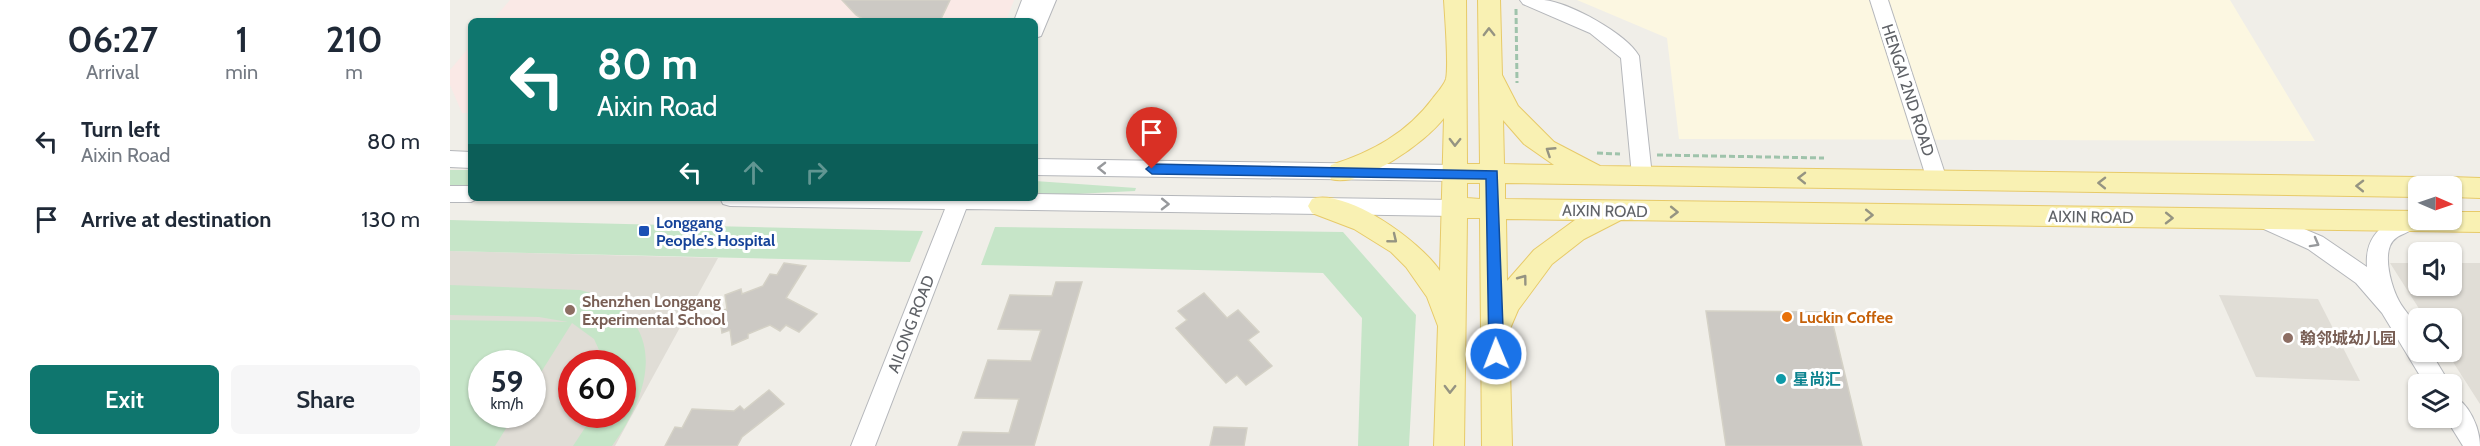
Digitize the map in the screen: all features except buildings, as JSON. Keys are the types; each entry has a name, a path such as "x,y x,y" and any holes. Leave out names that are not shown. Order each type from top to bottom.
{"main road":[{"path":"1449,446 1457,79 1455,0"},
{"path":"1489,0 1497,446"},
{"path":"1490,70 1499,97 1526,132 1560,157 1592,175"},
{"path":"1340,172 1369,164 1409,140 1445,102 1457,79"},
{"path":"1455,173 2408,187"},
{"path":"1584,210 1567,203 1561,192 1564,182 1592,175"},
{"path":"2462,188 2480,188"},
{"path":"1321,206 1367,221 1401,245 1433,284 1444,307 1451,333"},
{"name":"AIXIN ROAD","path":"1454,208 2408,221"},
{"path":"1496,330 1508,300 1543,256 1586,224 1616,211"},
{"name":"AIXIN ROAD","path":"2462,222 2480,222"}],"street":[{"path":"1024,18 1031,0"},
{"path":"1038,24 1047,0"},
{"path":"1529,0 1603,30 1617,40 1630,56 1642,176"},
{"name":"HENGAI 2ND ROAD","path":"1879,0 1937,180"},
{"path":"450,159 468,159"},
{"path":"1038,167 1455,173"},
{"path":"450,194 468,194"},
{"name":"AIXIN ROAD","path":"959,201 1454,208"},
{"name":"AILONG ROAD","path":"863,446 959,201"},
{"path":"2262,219 2298,233 2328,249 2358,272 2388,303 2432,374"},
{"path":"2388,303 2379,272 2378,249 2387,233 2408,222"},
{"path":"2462,424 2476,446"}],"shaded area":[{"path":"510,0 1014,0 1007,18 495,18"},
{"path":"1577,0 2230,0 2315,141 1679,139 1667,38"},
{"path":"468,49 468,113 462,113 450,85 450,70"},
{"name":"Shenzhen Longgang Experimental School","path":"450,251 718,258 636,408 636,350 558,350 558,428 625,428 615,446 450,446"},
{"path":"2390,263 2408,263 2408,291"},
{"path":"2462,263 2480,263 2480,404 2453,362 2462,362 2462,308 2419,308 2411,296 2462,296"},
{"name":"翰邻城幼儿园","path":"2219,295 2318,299 2360,381 2256,377"}],"green space":[{"path":"450,170 468,170 468,185 450,185"},
{"path":"1038,181 1136,188 1135,191 1038,196"},
{"path":"450,220 923,231 910,262 450,251"},
{"path":"995,227 1343,232 1416,315 1409,446 1358,446 1362,318 1323,273 981,265"},
{"path":"450,285 580,290 608,301 628,316 640,334 645,354 644,377 638,400 636,404 636,350 599,350 594,339 572,323 546,364 546,350 468,350 468,428 506,428 495,446 450,446 450,320 568,322 539,317 450,315"},
{"path":"585,428 624,428 612,446 573,446"}],"place":[{"name":"Longgang People’s Hospital","path":"644,231"},
{"name":"Shenzhen Longgang Experimental School","path":"570,310"},
{"name":"Luckin Coffee","path":"1787,317"},
{"name":"翰邻城幼儿园","path":"2288,338"},
{"name":"星尚汇","path":"1781,379"}],"route":[{"path":"1152,169 1492,174 1496,354"}]}
